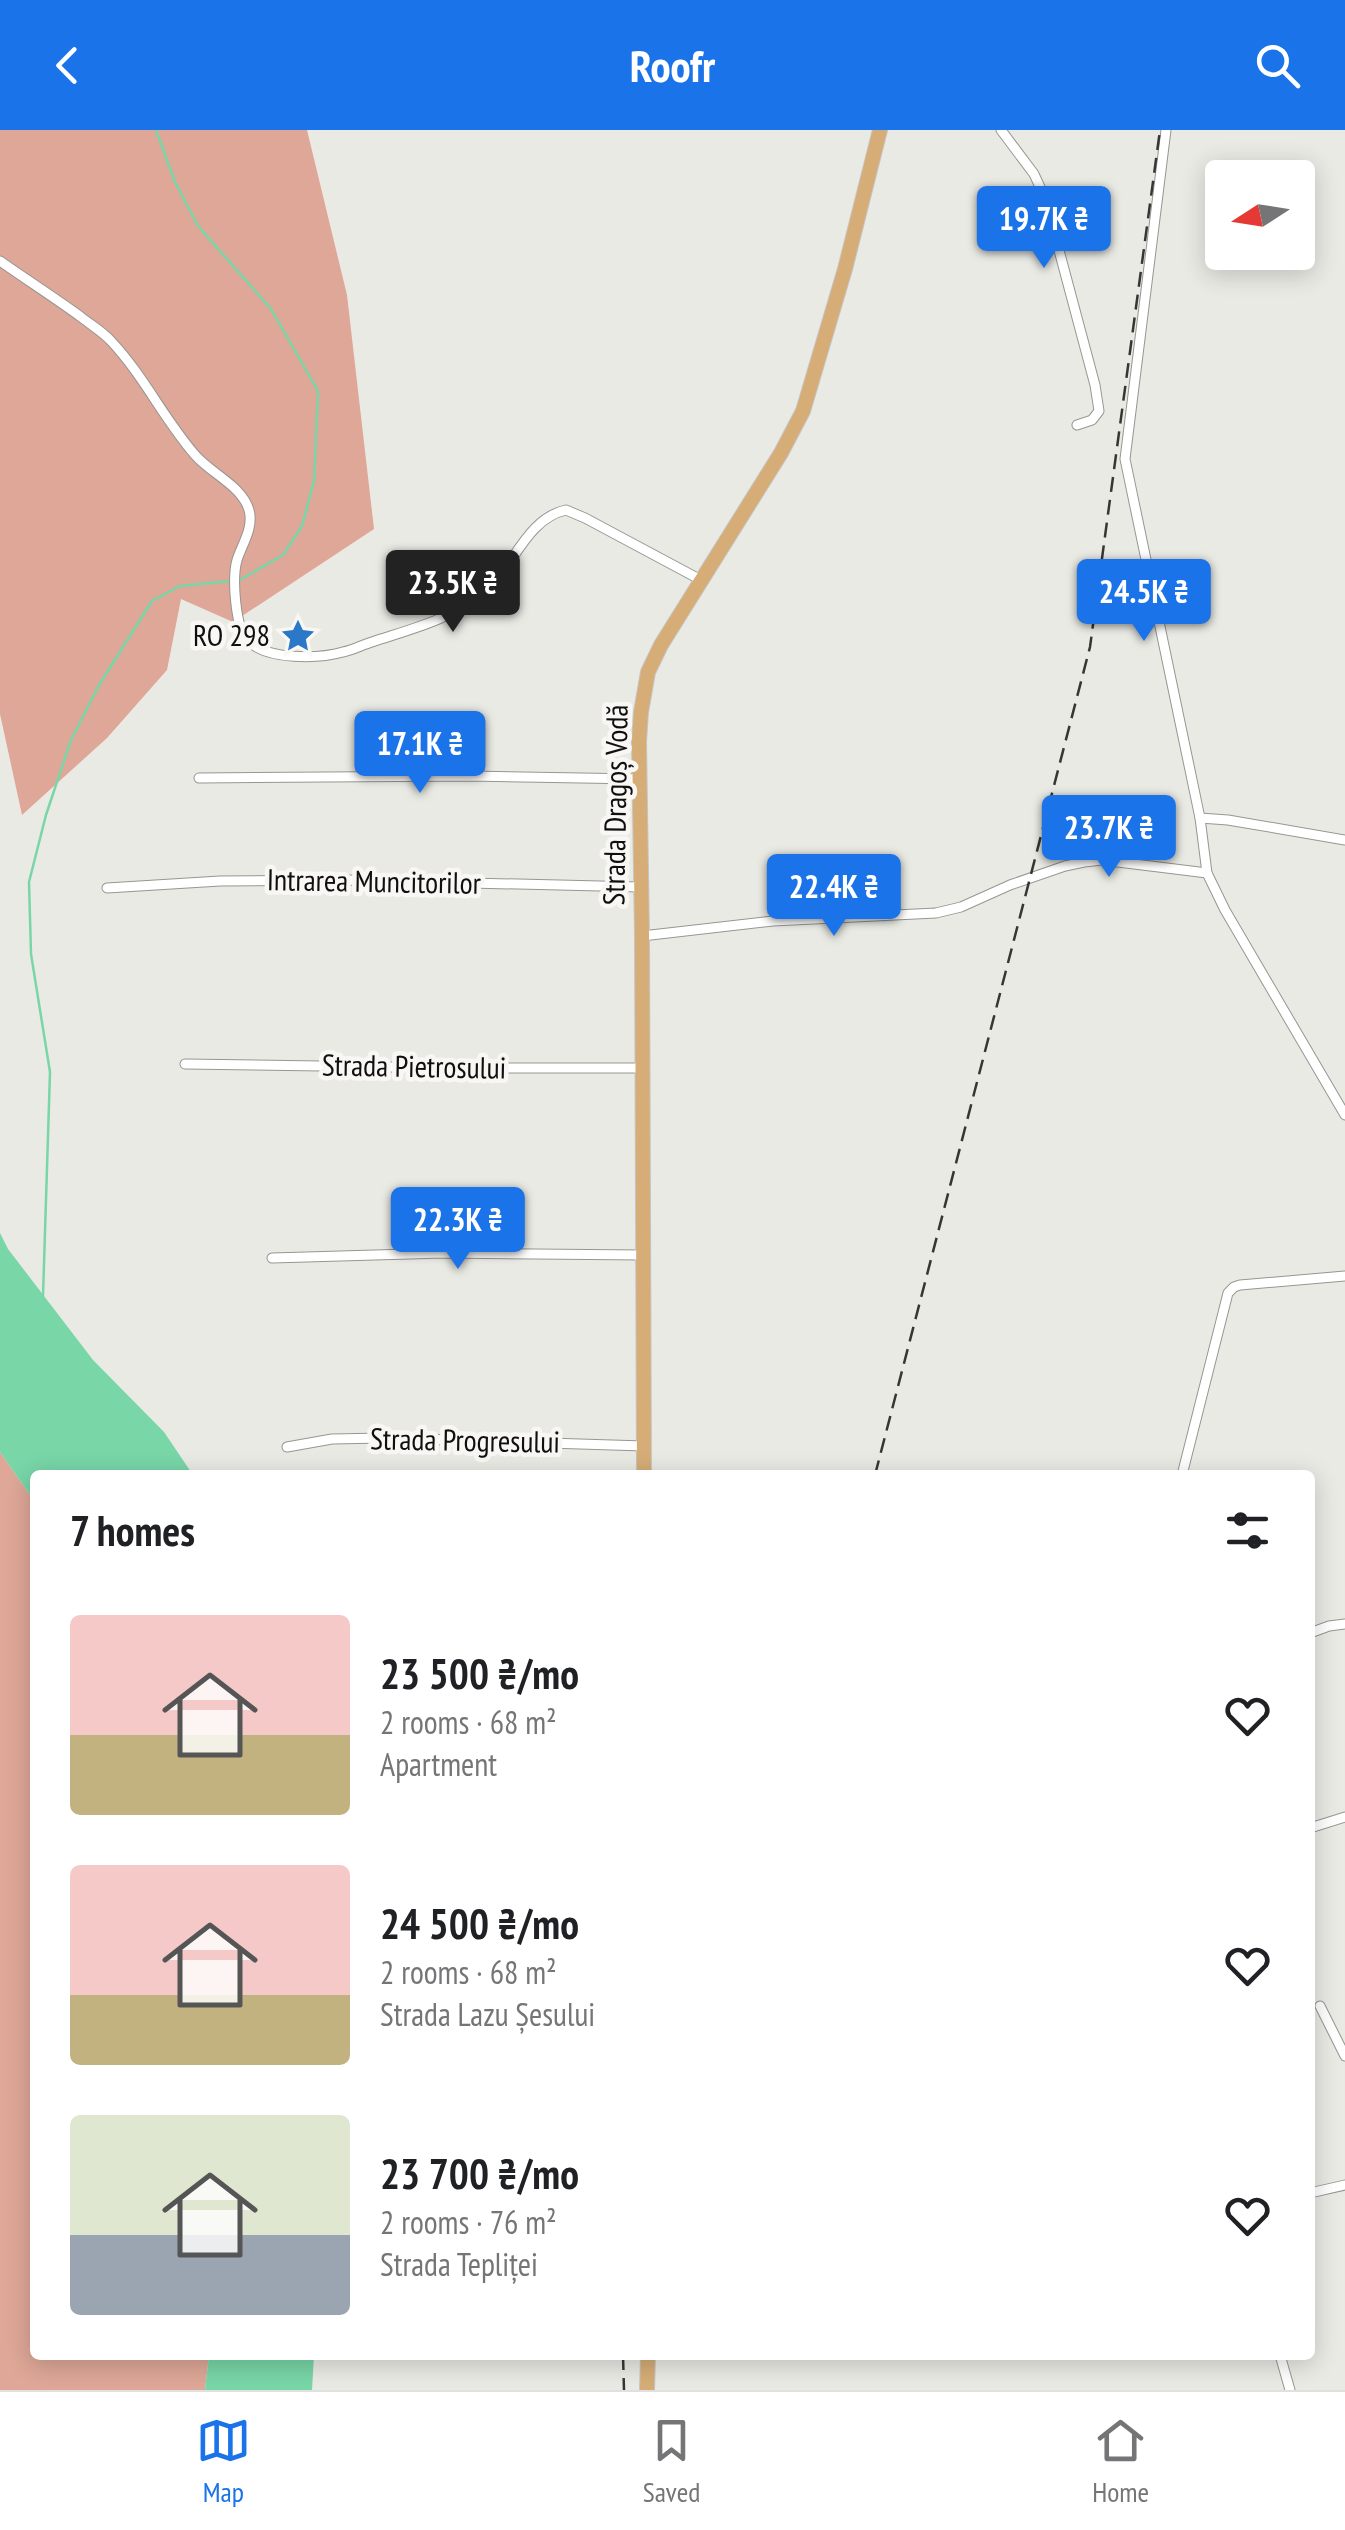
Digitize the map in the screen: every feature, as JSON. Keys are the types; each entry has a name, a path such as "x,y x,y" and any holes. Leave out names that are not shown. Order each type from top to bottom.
{"main road":[{"name":"Strada Dragoș Vodă","path":"644,1470 639,742 648,672 803,411 880,130"},
{"path":"647,2390 648,2360"}],"street":[{"path":"1001,130 1034,174 1045,198 1094,384 1099,411 1092,420 1077,425"},
{"path":"1166,130 1125,458 1200,818 1207,873 1247,950 1345,1115"},
{"path":"0,262 110,339 163,408 175,432 205,466 243,497 250,512 250,528 237,561 235,586 240,629 259,648 306,658 344,652 458,612 487,591 544,519 566,510 700,580"},
{"path":"199,778 640,778"},
{"path":"1200,818 1345,840"},
{"path":"642,936 772,922 936,913 1064,866 1102,860 1207,873"},
{"name":"Intrarea Muncitorilor","path":"107,888 292,880 641,887"},
{"name":"Strada Pietrosului","path":"185,1064 642,1068"},
{"path":"272,1258 443,1253 643,1255"},
{"path":"1183,1470 1228,1293 1240,1285 1345,1276"},
{"name":"Strada Progresului","path":"287,1447 332,1439 384,1438 644,1446"},
{"path":"1315,1631 1345,1624"},
{"path":"1315,1826 1345,1817"},
{"path":"1320,2006 1345,2056"},
{"path":"1315,2192 1345,2186"},
{"path":"1281,2360 1290,2390"}],"shaded area":[{"path":"0,130 307,130 347,295 374,529 233,622 181,599 167,670 107,738 22,815 0,714"},
{"path":"0,1233 93,1360 164,1432 190,1470 30,1470 30,1495 0,1452"},
{"path":"0,1452 30,1495 30,2360 208,2360 205,2390 0,2390"},
{"path":"208,2360 314,2360 312,2390 205,2390"}],"waterway":[{"path":"156,130 175,182 198,226 271,309 318,391 314,481 302,526 283,555 238,581"},
{"path":"43,1296 50,1072 31,954 29,882 46,815 71,740 99,685 152,601 180,586 230,581"}],"railway":[{"path":"876,1470 1090,647 1160,130"},
{"path":"623,2360 624,2390"}],"place":[{"name":"RO 298","path":"298,636"}]}
